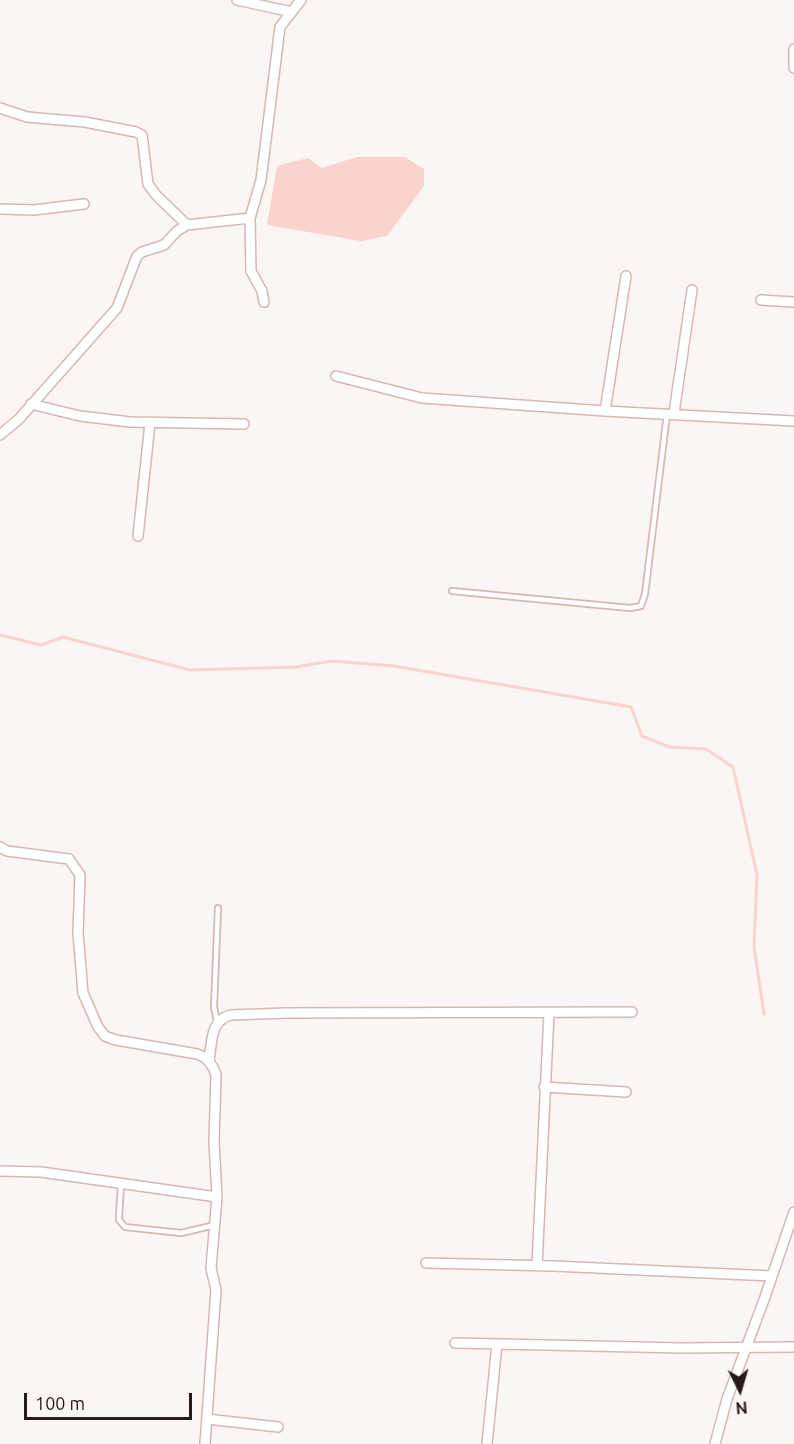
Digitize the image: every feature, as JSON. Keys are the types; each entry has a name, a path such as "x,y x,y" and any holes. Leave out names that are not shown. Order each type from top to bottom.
{"street":[{"path":"237,0 292,12"},
{"path":"264,302 251,272 250,218 261,180 280,27 301,0"},
{"path":"794,50 794,68"},
{"path":"0,108 27,117 85,122 142,135 148,184 187,225"},
{"path":"0,209 33,210 84,204"},
{"path":"0,435 19,419 117,309 137,256 164,245 177,231 187,225 250,218"},
{"path":"604,411 626,276"},
{"path":"671,414 692,290"},
{"path":"761,300 794,302"},
{"path":"336,376 422,398 794,421"},
{"path":"32,404 80,416 130,422 244,424"},
{"path":"138,536 150,423"},
{"path":"0,847 7,851 69,859 80,875 78,933 83,993 98,1027 105,1036 116,1040 197,1054 203,1056 214,1068 216,1076 214,1142 217,1197 211,1268 216,1290 205,1444"},
{"path":"208,1061 217,1022 222,1017 231,1015 287,1012 633,1012"},
{"path":"537,1266 549,1013"},
{"path":"544,1088 627,1092"},
{"path":"0,1171 41,1172 217,1197"},
{"path":"715,1444 727,1399 794,1212"},
{"path":"426,1263 772,1276"},
{"path":"455,1343 794,1347"},
{"path":"487,1444 497,1344"},
{"path":"207,1419 278,1427"}],"lane":[{"path":"452,591 630,608 641,606 645,594 671,414"},
{"path":"217,1022 214,1007 218,908"},
{"path":"121,1184 118,1216 125,1227 181,1233 215,1225"}],"shaded area":[{"path":"357,157 405,157 424,169 424,186 387,236 361,241 267,225 277,166 308,158 322,168"}],"waterway":[{"path":"0,635 41,645 63,637 190,670 296,667 332,661 394,666 631,707 642,736 669,747 706,749 733,767 757,875 754,947 764,1014"}]}
